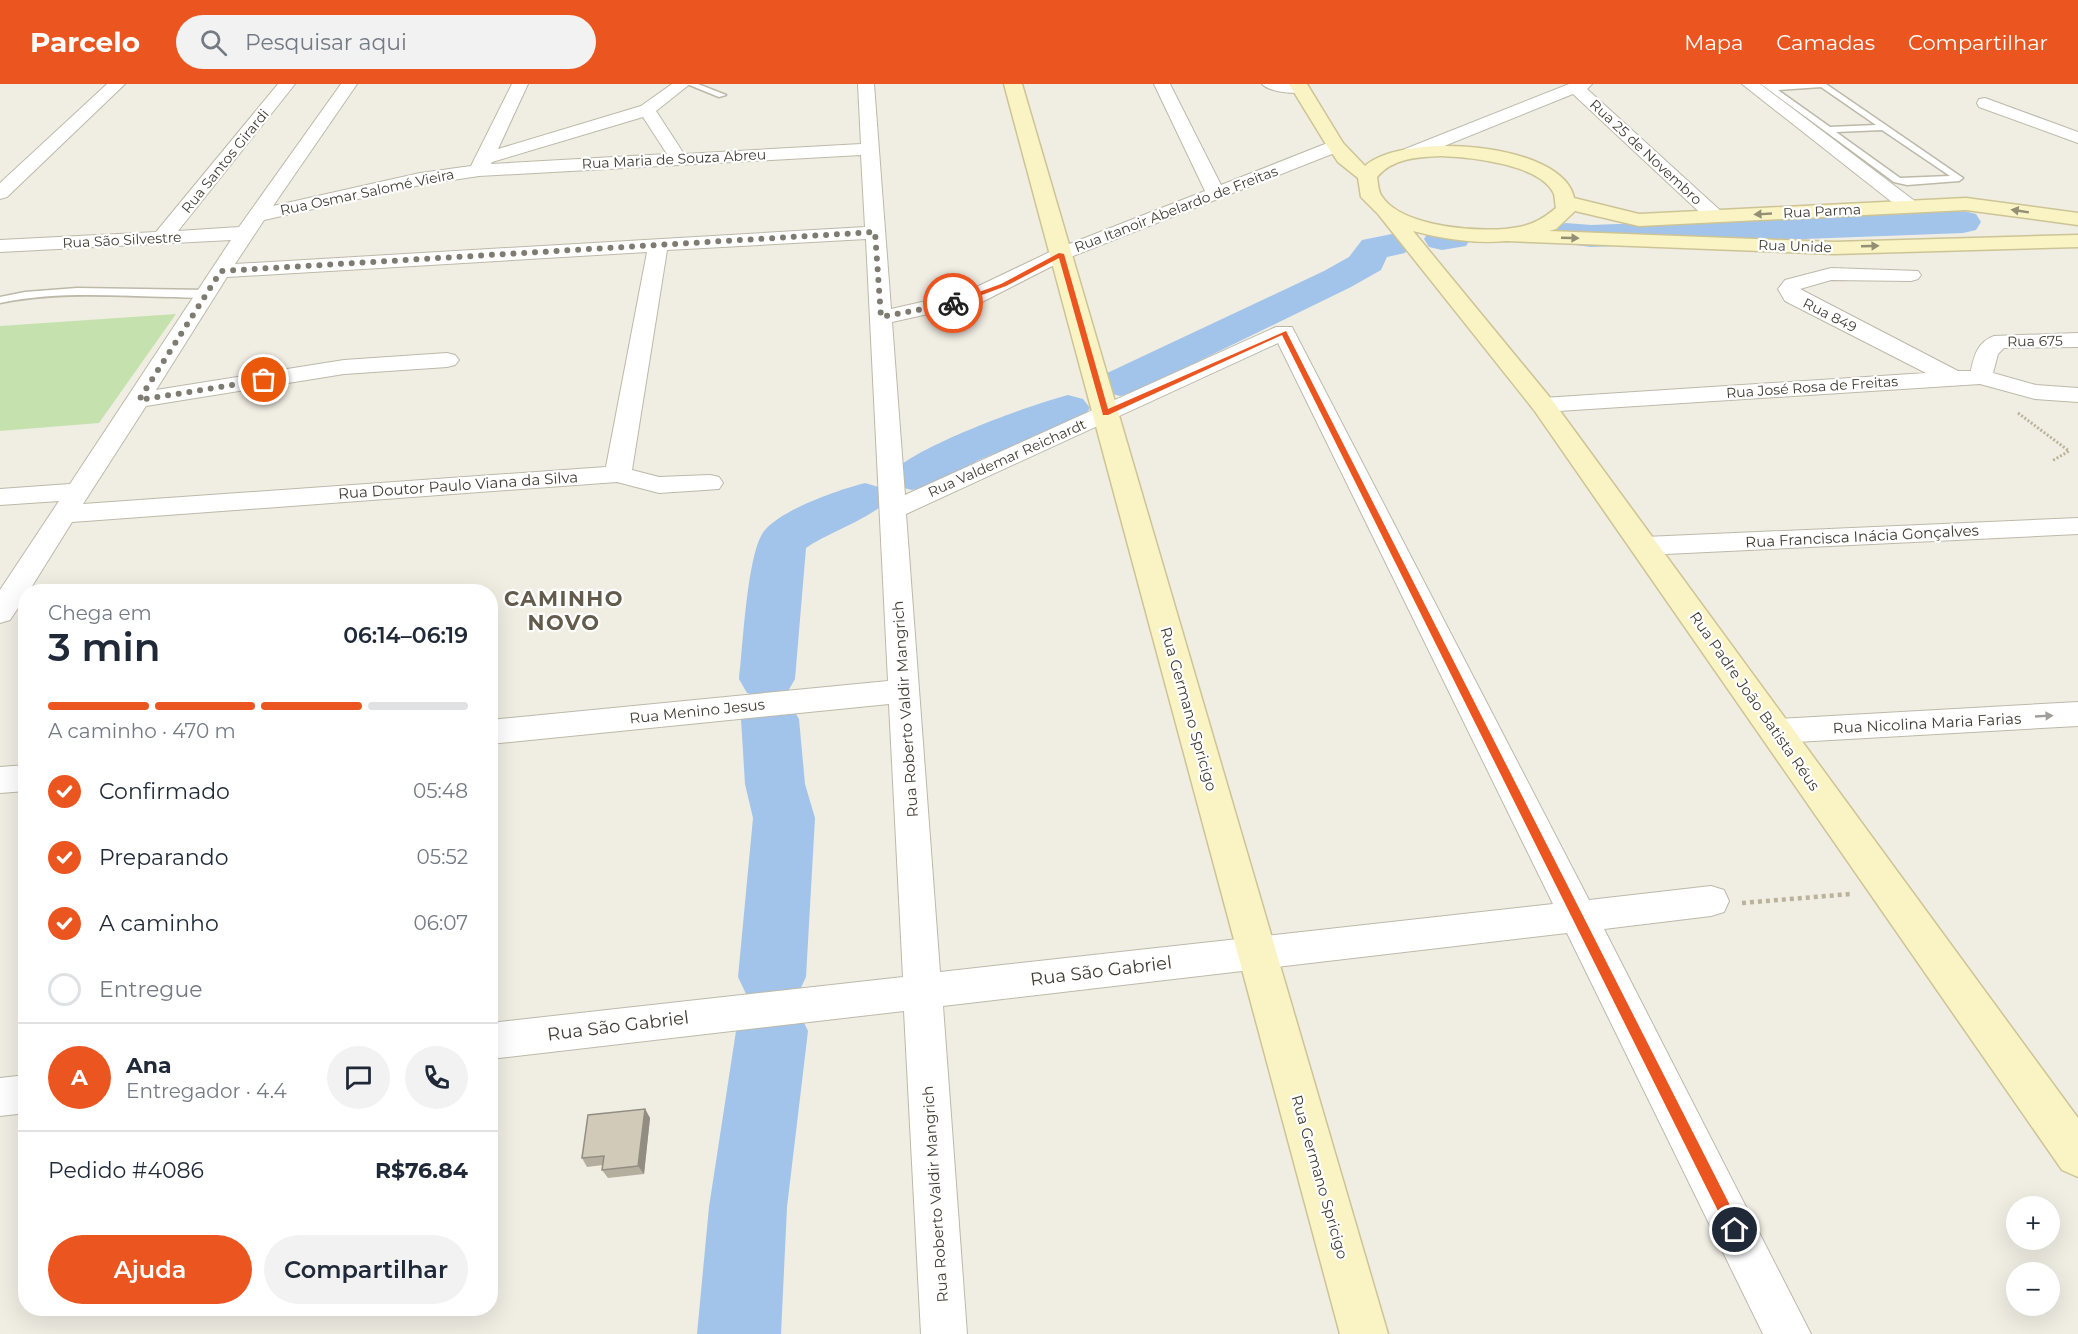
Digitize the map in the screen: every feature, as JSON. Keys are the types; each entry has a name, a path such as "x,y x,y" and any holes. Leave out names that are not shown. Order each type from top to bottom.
{"main road":[{"name":"Rua Germano Spricigo","path":"1013,84 1364,1334"},
{"path":"1300,86 1339,151 1354,170 1374,170 1411,153 1456,150 1497,157 1534,169 1557,184 1567,202 1562,217 1554,223 1512,236"},
{"name":"Rua Padre João Batista Réus","path":"1374,170 1367,191 1386,211 1432,243 1544,405 1893,896 2073,1141"},
{"name":"Rua Parma","path":"1567,202 1598,212 1639,220 1966,204 2074,231"},
{"name":"Rua Unide","path":"1386,211 1411,223 1432,243 1478,236 1512,236 1834,248 2074,231"}],"street":[{"path":"0,193 117,84"},
{"name":"Rua Santos Girardi","path":"162,237 287,84"},
{"path":"19,584 250,225 350,84"},
{"path":"482,164 520,84"},
{"name":"Rua Osmar Salomé Vieira","path":"250,225 482,164 647,110 682,84"},
{"name":"Rua Roberto Valdir Mangrich","path":"866,84 944,1334"},
{"path":"1162,84 1216,194"},
{"path":"1270,84 1300,86"},
{"path":"1750,84 1786,104 1909,206"},
{"path":"1411,153 1463,130 1579,86"},
{"name":"Rua 25 de Novembro","path":"1579,86 1716,217"},
{"path":"1985,103 2078,138"},
{"path":"647,110 678,158"},
{"path":"1456,150 1463,130"},
{"name":"Rua Maria de Souza Abreu","path":"482,164 870,149"},
{"name":"Rua Itanoir Abelardo de Freitas","path":"881,317 916,312 974,297 1061,254 1216,194 1339,151"},
{"name":"Rua São Silvestre","path":"0,246 162,237 250,225"},
{"path":"221,271 875,232"},
{"path":"618,474 658,245"},
{"name":"Rua 849","path":"1911,275 1832,274 1792,284 1789,289 1793,296 1954,378"},
{"name":"Rua Valdemar Reichardt","path":"893,510 1284,332 1578,917"},
{"name":"Rua 675","path":"1981,377 1987,350 1993,343 2078,340"},
{"path":"139,400 344,367 447,360"},
{"name":"Rua José Rosa de Freitas","path":"1544,405 1981,377 2035,392 2078,396"},
{"name":"Rua Doutor Paulo Viana da Silva","path":"66,514 618,474 659,485 710,483"},
{"path":"0,497 81,490"},
{"name":"Rua Francisca Inácia Gonçalves","path":"1645,546 2078,526"},
{"path":"0,613 18,586"},
{"name":"Rua Menino Jesus","path":"498,731 904,690"},
{"name":"Rua Nicolina Maria Farias","path":"1776,731 2078,714"},
{"path":"0,780 18,779"},
{"name":"Rua São Gabriel","path":"498,1040 1711,901"},
{"path":"1578,917 1788,1334"},
{"path":"0,1097 18,1095"}],"lane":[{"path":"691,84 722,94"},
{"path":"1822,84 1959,178 1902,182 1829,130 1786,104 1768,86 1822,84"},
{"path":"1829,130 1885,127"},
{"path":"0,300 16,295 69,291 166,296 207,293"}],"path":[{"path":"1981,377 2007,404 2068,451 2052,461"},
{"path":"1711,901 1732,904 1866,893 1893,896"}],"green space":[{"path":"176,314 99,423 0,431 0,326"}],"building":[{"path":"645,1109 638,1166 602,1170 604,1156 582,1158 588,1115"}],"waterway":[{"path":"1566,234 1591,236 1883,223 1963,222"},
{"path":"1442,239 1453,238"},
{"path":"1120,383 1307,295 1368,262 1367,256 1375,248 1392,245"},
{"path":"912,476 963,450 1068,408"},
{"path":"767,679 779,553 783,540 809,523 865,498"},
{"path":"770,719 775,784 784,818 772,977"},
{"path":"739,1334 748,1207 772,1031"}],"way so far":[{"path":"264,380 139,400 221,271 875,232 881,317 953,303"}],"district":[{"name":"CAMINHO NOVO","path":"564,610"}],"route":[{"path":"953,303 1004,285 1061,254 1106,413 1284,332 1735,1230"}]}
